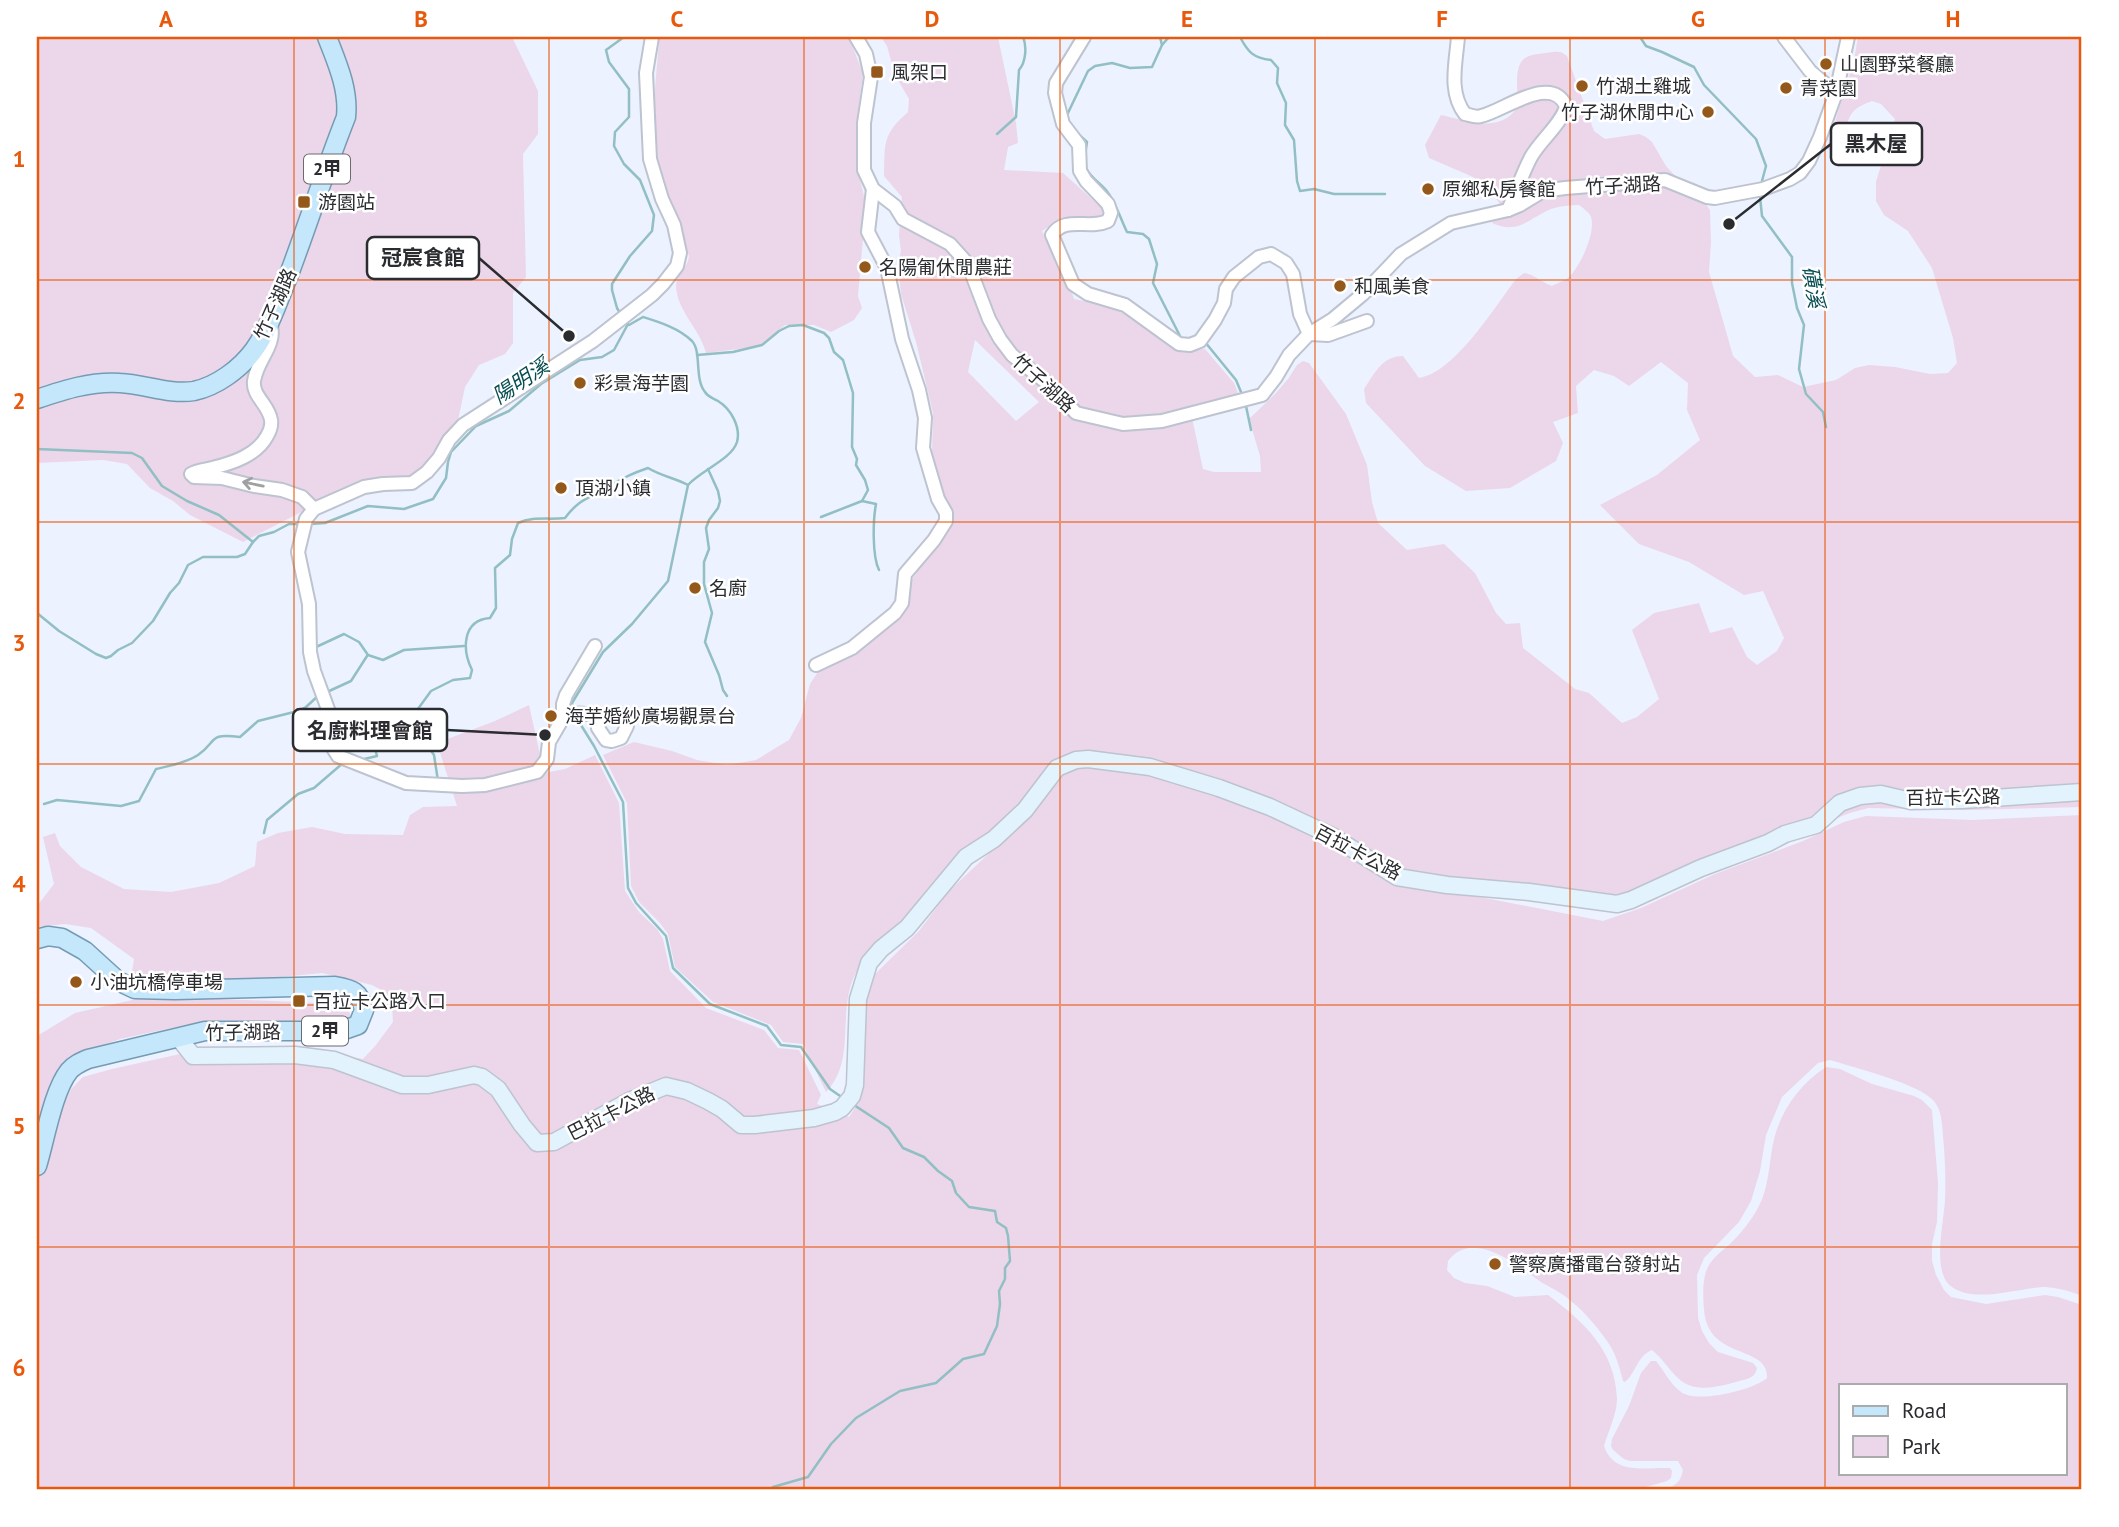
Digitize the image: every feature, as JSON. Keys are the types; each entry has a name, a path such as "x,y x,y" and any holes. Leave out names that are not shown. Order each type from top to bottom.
{"main road":[{"name":"竹子湖路","path":"37,399 90,383 120,383 180,392 202,389 225,378 255,349 270,320 306,229 346,117 344,86 327,37"},
{"name":"百拉卡公路","path":"855,1085 858,999 869,963 881,948 907,928 966,857 994,839 1025,810 1057,768 1076,760 1088,759 1150,768 1219,788 1270,807 1332,836 1397,877 1447,886 1530,892 1617,904 1785,834 1816,825 1840,803 1860,796 1881,794 1911,801 2082,792"},
{"name":"竹子湖路","path":"37,939 48,936 62,938 85,951 118,981 135,989 335,986 352,989 359,996 365,1010 358,1025 341,1031 205,1031 88,1059 67,1073 57,1093 37,1166"},
{"name":"巴拉卡公路","path":"178,1037 193,1056 295,1055 334,1060 402,1085 428,1085 474,1075 482,1076 498,1090 537,1143 554,1142 629,1101 666,1086 687,1091 708,1101 741,1125 755,1125 814,1118 835,1112 852,1096 855,1085"}],"street":[{"path":"308,519 364,487 412,483 428,472 449,440 463,425 593,341 663,284 677,266 680,253 674,225 662,199 650,159 646,73 652,37"},
{"path":"816,665 852,648 895,613 902,603 905,574 934,540 946,521 946,513 938,499 923,448 925,418 902,339 887,268 868,232 873,190 864,170 864,123 870,78 866,54 856,37"},
{"path":"1084,37 1056,83 1055,93 1063,124 1079,145 1080,171 1108,204 1111,213 1108,221 1100,224 1064,224 1056,228 1052,235 1073,284 1088,294 1125,305 1179,344 1190,345 1200,341 1215,320 1224,303 1226,289 1234,277 1259,257 1270,254 1286,263 1293,274 1300,314 1310,334 1328,335 1367,321"},
{"path":"1458,37 1455,95 1465,114 1479,117 1515,100 1550,92 1559,95 1566,106 1564,115 1532,156 1508,210"},
{"path":"1784,37 1810,71 1836,93"},
{"name":"竹子湖路","path":"873,190 895,206 903,219 950,244 968,264 1000,339 1012,355 1052,387 1076,413 1123,425 1162,421 1262,395 1289,355 1310,334 1363,294 1401,254 1451,223 1508,210 1543,191 1665,180 1715,198 1763,190 1790,179 1800,173 1809,161 1820,138 1836,93 1848,37"},
{"path":"270,320 274,333 254,382 255,391 268,411 270,432 263,443 248,455 191,474 194,477 222,478 282,490 302,497 308,519 298,552 309,604 310,652 329,712 331,745 338,756 406,783 485,785 537,772 547,759 549,742 570,716 596,715"},
{"path":"570,716 563,704 566,695 595,646"}],"green space":[{"path":"37,37 512,37 538,91 538,134 523,154 526,277 513,293 513,343 505,354 479,365 465,387 457,425 424,468 413,477 319,503 243,542 190,515 150,488 127,464 103,460 37,463"},
{"path":"659,37 849,37 863,74 856,125 859,176 866,204 858,296 862,308 854,320 831,332 814,325 785,325 762,344 706,353 677,295 677,282 689,256 664,186 655,147 654,115"},
{"path":"881,37 998,37 1018,143 1008,147 1004,170 1063,173 1102,208 1103,216 1099,219 1064,217 1042,231 1068,281 1074,299 1108,306 1137,320 1160,339 1187,351 1205,349 1234,383 1237,397 1192,418 1203,469 1214,472 1261,472 1260,456 1249,419 1275,394 1297,365 1303,361 1309,363 1346,414 1367,465 1378,523 1407,550 1444,544 1475,573 1496,613 1506,624 1520,623 1523,648 1575,689 1589,693 1622,723 1637,717 1659,699 1632,630 1654,613 1699,603 1710,633 1732,627 1747,657 1757,665 1777,651 1784,638 1763,591 1744,595 1689,562 1639,544 1600,505 1657,475 1700,440 1687,410 1688,383 1661,362 1629,386 1614,376 1594,370 1576,386 1578,413 1553,422 1563,443 1556,461 1510,488 1466,491 1425,466 1366,403 1364,389 1384,362 1403,356 1419,378 1432,373 1460,352 1516,279 1524,273 1552,286 1565,280 1579,263 1590,239 1591,217 1579,205 1551,209 1516,226 1492,223 1498,216 1499,202 1473,177 1429,158 1425,145 1441,115 1483,123 1502,120 1518,107 1517,81 1521,62 1532,55 1562,53 1567,56 1594,131 1605,139 1639,134 1646,137 1652,142 1666,166 1679,180 1693,186 1710,210 1709,272 1733,356 1755,377 1778,375 1803,387 1836,380 1855,368 1869,365 1930,374 1948,373 1957,363 1953,338 1932,268 1908,231 1884,215 1876,201 1876,182 1895,119 1881,104 1872,101 1866,103 1852,113 1839,145 1829,150 1827,148 1854,60 1858,37 2082,37 2082,807 1970,810 1868,808 1745,853 1614,909 1603,911 1448,882 1381,864 1248,794 1086,756 1018,808 953,864 930,888 905,921 862,963 847,1001 841,1065 836,1079 826,1092 803,1044 783,1042 771,1025 713,1002 675,967 668,934 639,902 631,886 627,803 603,755 634,742 697,760 727,765 756,760 789,740 801,718 810,684 825,661 872,637 947,529 949,506 941,491 932,452 933,413 901,294 898,263 901,251 899,235 902,197 884,176 887,140 893,127 908,112 909,99 895,75 887,46","holes":["975,340 1039,402 1016,421 968,372"]},
{"path":"529,705 544,773 565,769 595,755 619,803 625,891 663,939 670,971 706,1008 764,1030 778,1048 799,1050 821,1095 817,1104 849,1117 860,1100 864,994 872,977 919,931 949,891 1016,828 1062,771 1074,765 1137,770 1214,791 1280,817 1375,868 1454,892 1603,921 1641,908 1715,874 1803,841 1844,822 1866,816 1973,820 2082,815 2082,1296 2046,1287 1973,1294 1952,1287 1942,1271 1940,1259 1945,1176 1942,1122 1937,1105 1926,1094 1901,1082 1830,1060 1818,1063 1782,1097 1766,1135 1760,1171 1751,1201 1739,1222 1704,1258 1697,1275 1698,1318 1702,1331 1718,1352 1753,1363 1757,1368 1750,1378 1714,1387 1692,1386 1679,1379 1652,1350 1643,1356 1625,1382 1613,1350 1603,1335 1572,1301 1562,1294 1491,1251 1464,1249 1448,1261 1447,1270 1454,1278 1465,1283 1487,1286 1515,1297 1548,1295 1596,1339 1611,1366 1617,1399 1604,1446 1609,1456 1623,1466 1641,1469 1670,1468 1672,1471 1671,1478 1667,1481 1635,1490 37,1490 37,1175 71,1089 83,1077 203,1049 328,1053 363,1059 393,1022 392,1006 383,991 372,985 322,973 260,979 153,980 138,976 132,971 134,959 91,928 65,924 37,927 37,906 54,884 43,837 55,833 60,846 81,867 124,889 171,892 219,883 255,866 257,842 278,833 312,827 345,834 403,835 410,815 423,807 457,806 437,743"},
{"path":"150,996 342,1004 348,1008 351,1017 338,1029 195,1023 120,1039 77,1055 37,1143 37,1036 75,1013"},
{"path":"1826,1067 1840,1069 1872,1084 1914,1096 1932,1110 1938,1183 1932,1261 1936,1275 1951,1297 1986,1304 2045,1295 2082,1305 2082,1490 1664,1490 1681,1478 1683,1470 1678,1461 1630,1461 1613,1450 1612,1439 1629,1406 1641,1373 1651,1361 1656,1361 1681,1392 1699,1397 1738,1391 1767,1378 1765,1367 1758,1360 1715,1337 1708,1326 1703,1288 1712,1260 1730,1244 1756,1211 1765,1191 1780,1121 1799,1090"}],"waterway":[{"name":"陽明溪","path":"620,313 612,284 630,256 652,231 654,215 640,180 624,164 614,146 615,132 629,117 629,89 609,62 606,50 624,37"},
{"path":"997,134 1016,117 1019,70 1025,54 1023,37"},
{"path":"1160,37 1162,45"},
{"path":"1067,115 1088,71 1095,66 1112,63 1130,68 1152,67 1162,45 1169,37"},
{"path":"1240,37 1252,53 1271,60 1278,68 1277,83 1286,103 1285,125 1294,140 1300,191 1314,189 1334,194 1385,194"},
{"name":"磺溪","path":"1640,37 1646,46 1694,67 1704,85 1756,139 1766,166 1762,181"},
{"path":"1076,132 1087,142 1085,155"},
{"path":"1086,168 1109,195 1127,232 1143,234 1149,239 1157,264 1153,283 1180,336"},
{"name":"磺溪","path":"1760,197 1762,216 1792,257 1792,283 1804,325 1799,369 1806,394 1823,412 1826,427"},
{"path":"574,711 572,703 603,652 632,624 668,581 688,485 729,454 738,436 731,414 723,404 708,395 702,386 697,352 692,341 675,329 643,317 629,325"},
{"name":"陽明溪","path":"310,524 325,523 368,506 404,509 433,499 446,478 451,452 476,426 509,411 541,384 580,360 602,357 614,350 628,324"},
{"path":"697,355 733,352 762,345 789,326 803,325 824,333 829,338 834,352 843,360 853,393 852,447 857,459 856,465 868,490 862,501 876,504 874,538 879,570"},
{"path":"1205,342 1236,380 1241,392"},
{"path":"1246,406 1251,430"},
{"path":"37,449 132,453 142,458 162,486 219,515 253,542"},
{"path":"438,781 434,755 419,734 415,713 431,691 453,680 470,678 472,670 466,645 469,630 474,624 490,618 496,608 495,568 510,555 518,523 535,519 565,518 584,500 648,468 688,485"},
{"path":"708,469 720,501 706,528 709,549 704,562 704,584 712,613 705,642 727,696"},
{"path":"821,517 862,501"},
{"path":"37,613 59,631 106,658 132,643 153,621 188,565 203,557 237,557 245,554 259,536 289,524 300,524"},
{"path":"314,648 344,634 359,642 368,655 383,660 404,650 464,646"},
{"path":"327,692 351,681 367,656"},
{"path":"44,804 57,800 121,806 139,801 156,769 193,758 217,737 240,737 258,721 298,711 319,695"},
{"path":"360,760 377,756 373,741 390,721 400,715 415,713"},
{"path":"576,717 623,802 628,888 636,903 666,936 673,968 710,1004 767,1026 781,1045 801,1047 830,1089 843,1098"},
{"path":"264,833 267,820 298,794 314,788 343,763"},
{"path":"770,1490 808,1477 831,1444 856,1418 900,1391 936,1383 963,1359 984,1354 997,1326 999,1291 1005,1279 1005,1268 1010,1261 1006,1228 997,1222 995,1211 969,1207 956,1193 952,1181 924,1157 903,1148 889,1128 854,1105"}],"place":[{"name":"山園野菜餐廳","path":"1826,64"},
{"name":"風架口","path":"877,72"},
{"name":"竹湖土雞城","path":"1582,86"},
{"name":"青菜園","path":"1786,88"},
{"name":"竹子湖休閒中心","path":"1708,112"},
{"name":"原鄉私房餐館","path":"1428,189"},
{"name":"游園站","path":"304,202"},
{"name":"黑木屋","path":"1729,224"},
{"name":"名陽匍休閒農莊","path":"865,267"},
{"name":"和風美食","path":"1340,286"},
{"name":"冠宸食館","path":"569,336"},
{"name":"彩景海芋園","path":"580,383"},
{"name":"頂湖小鎮","path":"561,488"},
{"name":"名廚","path":"695,588"},
{"name":"海芋婚紗廣場觀景台","path":"551,716"},
{"name":"名廚料理會館","path":"545,735"},
{"name":"小油坑橋停車場","path":"76,982"},
{"name":"百拉卡公路入口","path":"299,1001"},
{"name":"警察廣播電台發射站","path":"1495,1264"}]}
